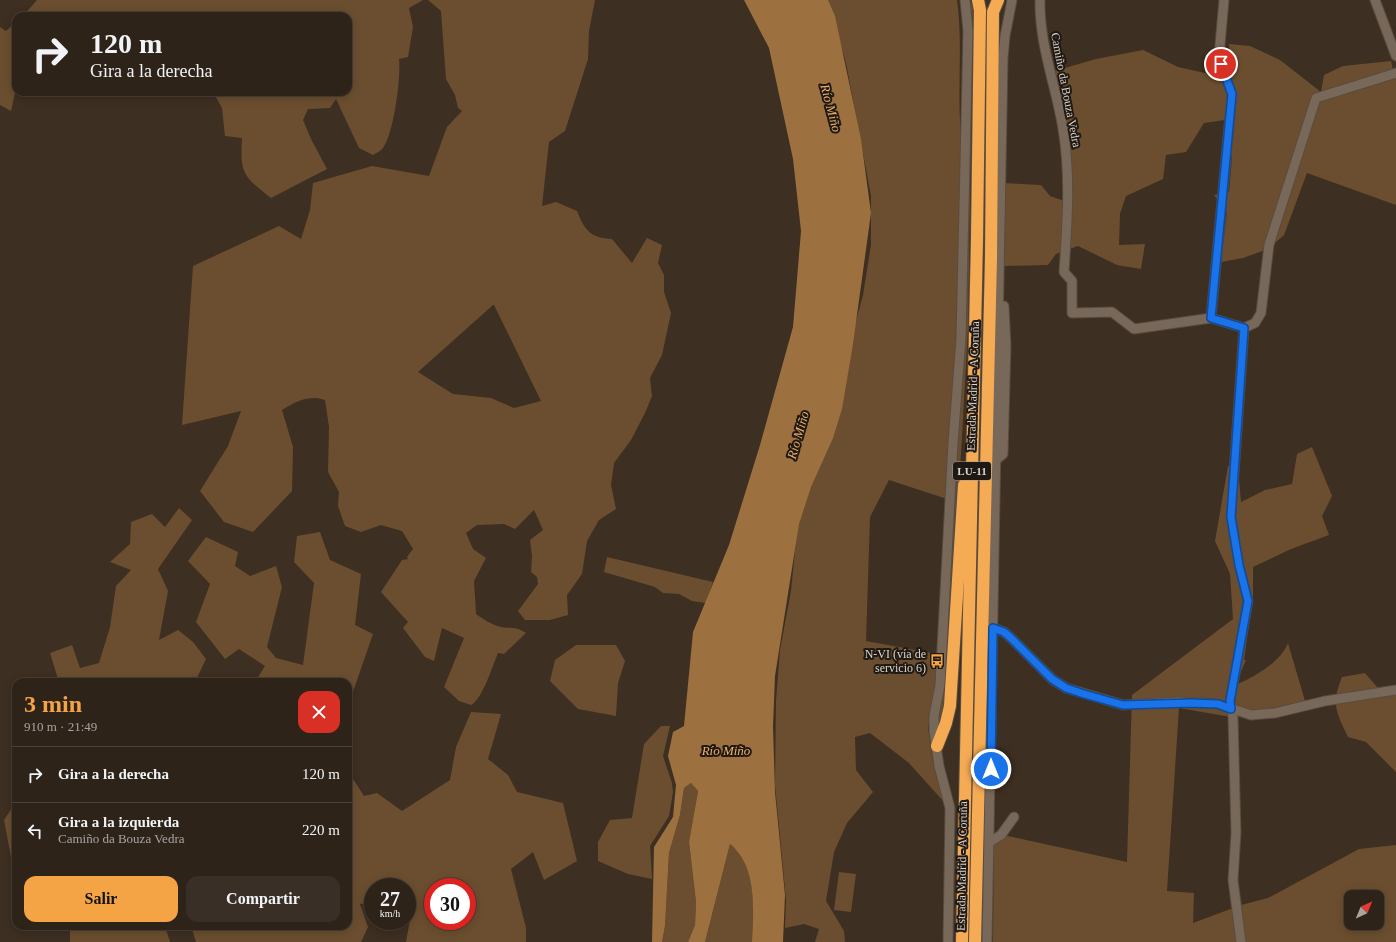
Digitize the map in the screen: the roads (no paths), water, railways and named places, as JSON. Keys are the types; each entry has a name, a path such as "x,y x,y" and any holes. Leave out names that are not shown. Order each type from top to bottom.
{"highway":[{"name":"Estrada Madrid - A Coruña","path":"962,942 974,364 980,10 978,0"},
{"name":"Estrada Madrid - A Coruña","path":"975,942 991,258 993,12 998,0"},
{"path":"937,746 946,723 950,706 963,497 974,364"}],"street":[{"path":"948,942 950,808 940,766 934,716 940,685 944,630 953,443 964,284 968,31 965,0"},
{"path":"987,942 1004,58 1005,36 1012,0"},
{"name":"Camiño da Bouza Vedra","path":"1040,0 1041,24 1063,128 1068,162 1068,211 1064,272 1072,281 1072,314 1112,312 1134,329 1211,318 1244,328"},
{"path":"1211,318 1232,94 1219,56 1224,0"},
{"path":"1375,0 1396,56"},
{"path":"1241,942 1232,880 1236,833 1230,701 1248,601 1239,565 1231,517 1244,328 1255,323 1261,313 1269,245 1316,98 1396,73"},
{"path":"993,628 1004,632 1052,679 1066,688 1123,705 1191,703 1218,704 1252,715 1269,713 1324,701 1396,690"},
{"path":"990,842 1001,835 1014,817"}],"water":[{"name":"Río Miño","path":"744,0 828,0 835,16 861,139 871,213 853,344 842,409 833,438 811,487 799,524 775,676 773,726 775,792 785,895 783,942 752,942 753,903 750,876 739,853 730,844 705,942 688,942 695,925 696,902 689,842 698,791 691,783 684,788 680,815 669,853 665,926 662,942 652,942 654,847 673,817 676,785 668,756 673,732 684,726 693,632 729,545 760,445 793,327 801,231 793,159 769,48"}],"place":[{"name":"N-VI (vía de servicio 6)","path":"937,661"}]}
